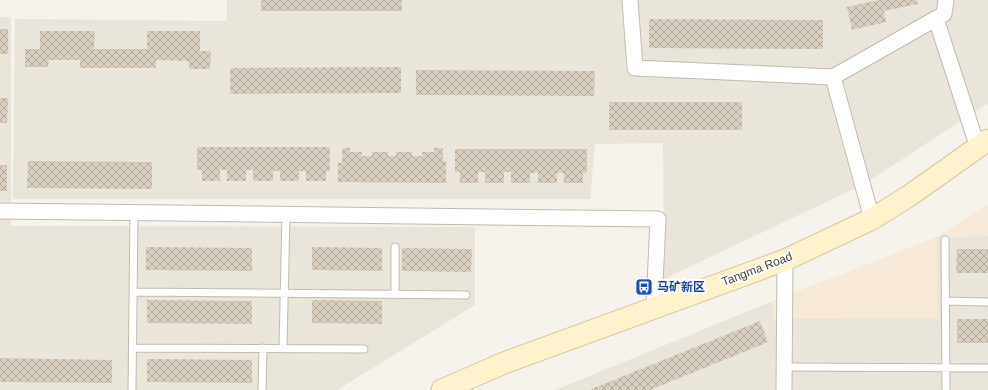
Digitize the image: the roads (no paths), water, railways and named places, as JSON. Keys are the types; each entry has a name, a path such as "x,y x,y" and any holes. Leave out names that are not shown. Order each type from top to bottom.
{"main road":[{"name":"Tangma Road","path":"442,390 504,362 654,306 785,260 872,219 909,196 983,144"}],"street":[{"path":"630,0 635,68 833,77 944,14 946,0"},
{"path":"936,19 983,144"},
{"path":"833,77 872,219"},
{"path":"0,211 658,218 654,306"},
{"path":"784,390 785,260"}],"lane":[{"path":"132,390 134,212"},
{"path":"284,348 286,214"},
{"path":"945,240 946,390"},
{"path":"394,295 395,247"},
{"path":"133,292 466,295"},
{"path":"945,302 988,302"},
{"path":"133,348 364,349"},
{"path":"262,390 263,348"},
{"path":"785,367 988,368"}],"place":[{"name":"马矿新区","path":"644,287"}]}
